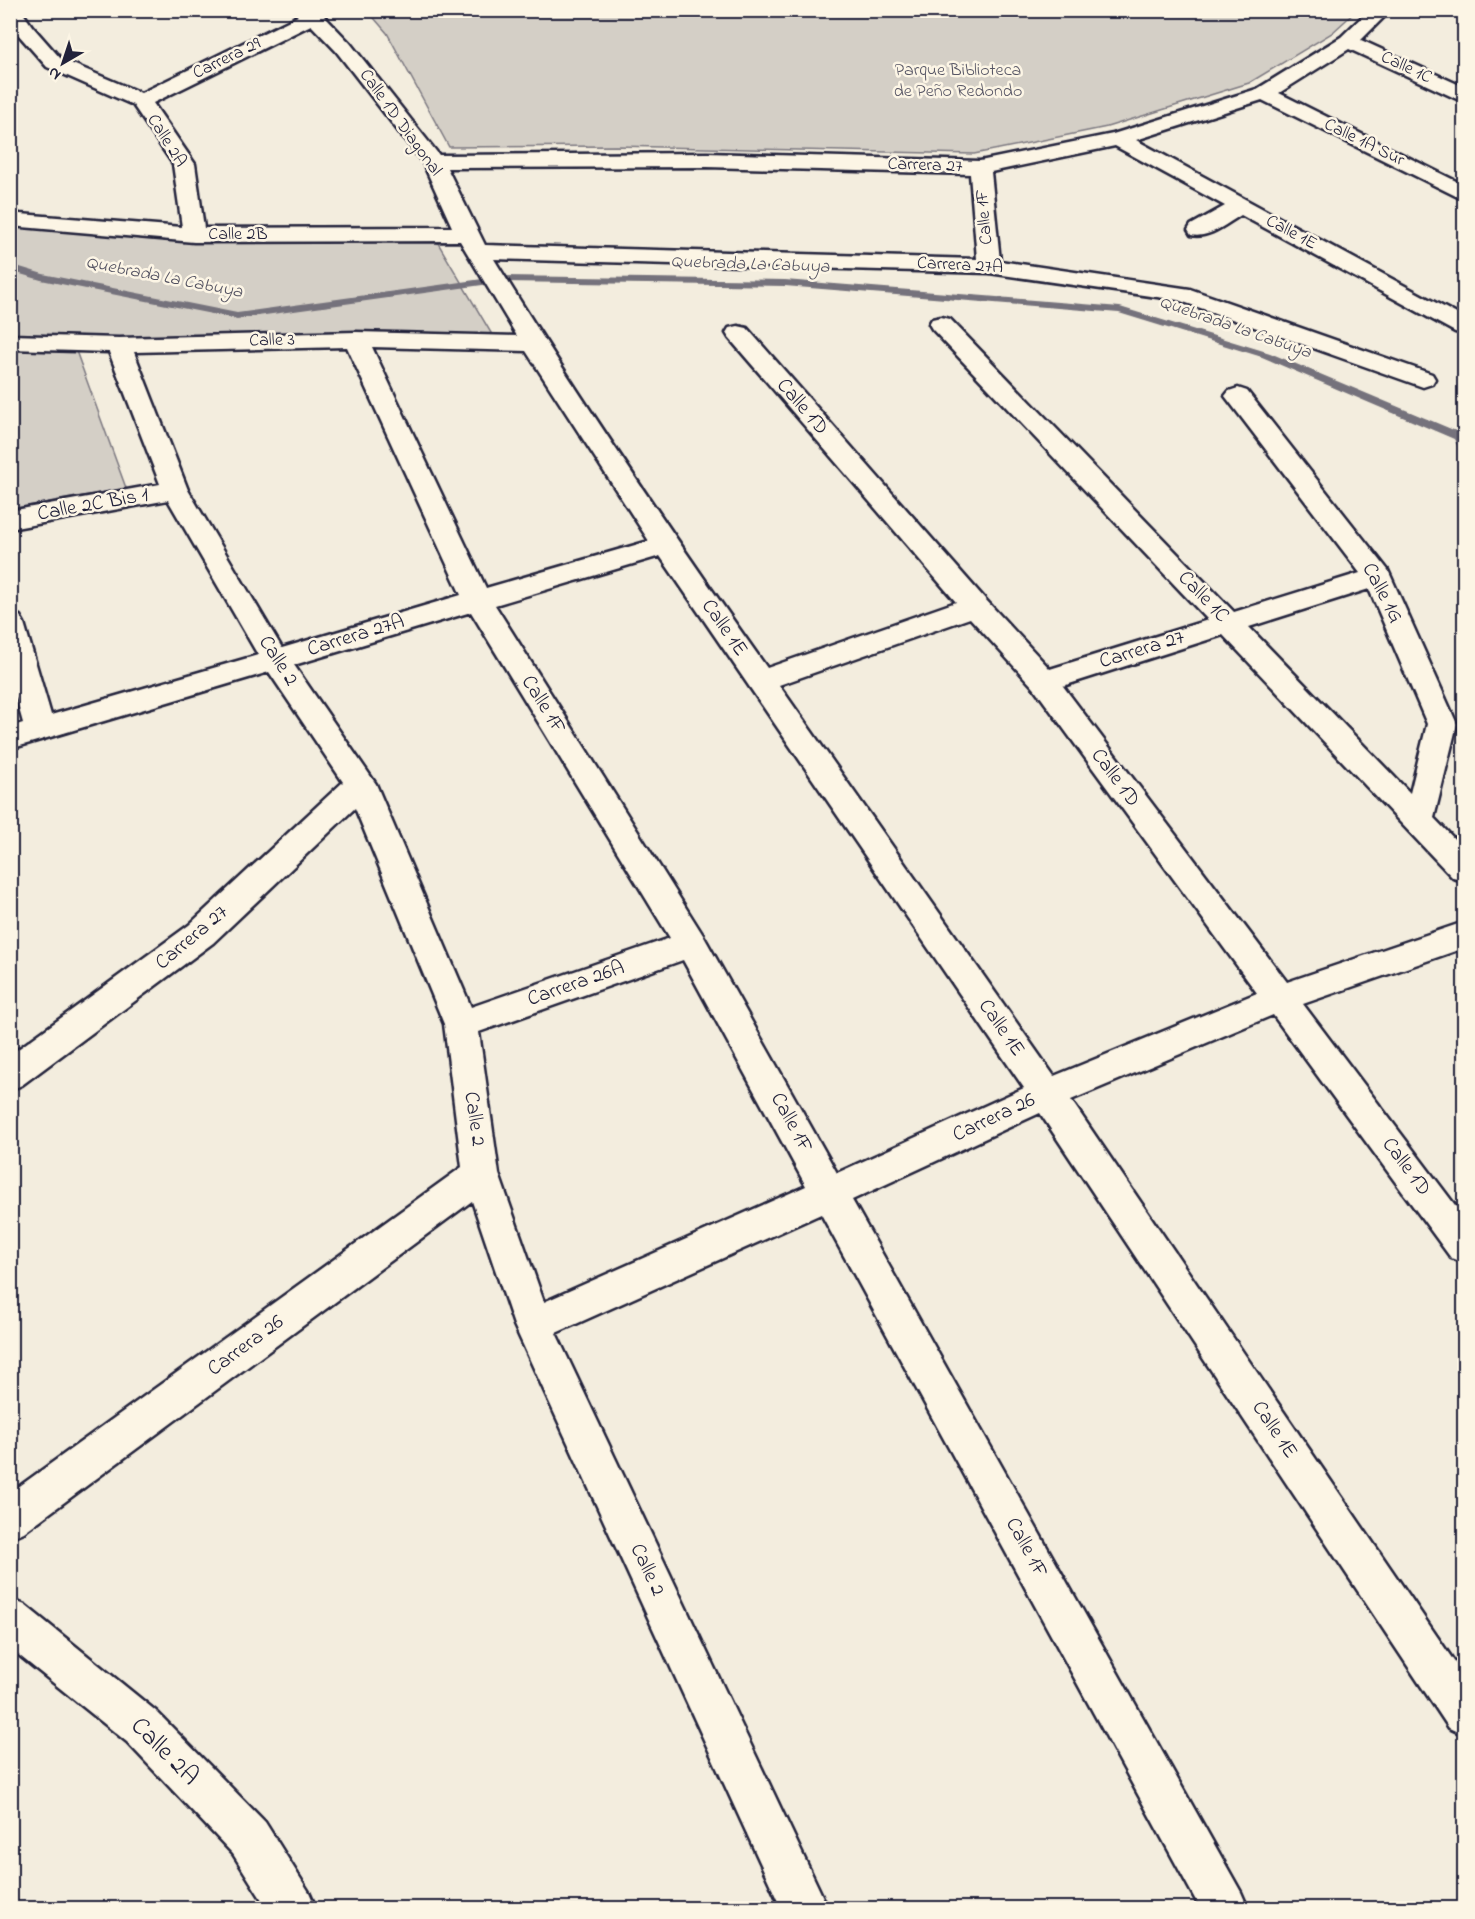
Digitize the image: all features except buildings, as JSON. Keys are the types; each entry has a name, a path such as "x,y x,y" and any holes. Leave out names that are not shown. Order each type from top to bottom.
{"street":[{"name":"Calle 2A","path":"11,10 24,30 54,63 141,101 184,164 195,235"},
{"name":"Carrera 27","path":"433,162 707,160 980,168 1118,139 1264,93 1348,41 1382,10"},
{"name":"Carrera 29","path":"141,101 311,12"},
{"name":"Calle 1D Diagonal","path":"311,12 344,47 433,162 478,252 534,345"},
{"name":"Calle 1C","path":"1348,41 1464,95"},
{"name":"Calle 1A Sur","path":"1264,93 1464,193"},
{"name":"Calle 1E","path":"1118,139 1464,327"},
{"name":"Calle 1F","path":"980,168 989,266"},
{"path":"1198,230 1241,206"},
{"name":"Calle 2B","path":"10,217 15,220 195,235 478,252"},
{"name":"Carrera 27A","path":"478,252 989,266 1182,294 1424,379"},
{"name":"Calle 1C","path":"941,324 1464,869"},
{"name":"Calle 1D","path":"738,333 975,606 1044,681 1464,1246"},
{"name":"Calle 1F","path":"356,339 477,599 691,944 1225,1908"},
{"name":"Calle 3","path":"10,342 119,345 356,339 534,345"},
{"name":"Calle 2","path":"119,345 175,490 276,661 361,784 461,1024 481,1174 533,1324 805,1908"},
{"name":"Calle 1E","path":"534,345 666,545 1047,1094 1464,1713"},
{"name":"Calle 1G","path":"1238,396 1378,576 1442,724 1418,821"},
{"name":"Calle 2C Bis 1","path":"10,520 175,490"},
{"name":"Carrera 27A","path":"10,738 666,545"},
{"name":"Carrera 27","path":"1044,681 1378,576"},
{"path":"760,681 975,606"},
{"path":"10,623 40,729"},
{"name":"Carrera 27","path":"10,1076 201,934 361,784"},
{"name":"Carrera 26","path":"533,1324 1047,1094 1279,998 1464,935"},
{"name":"Carrera 26A","path":"461,1024 691,944"},
{"name":"Carrera 26","path":"10,1518 481,1174"},
{"name":"Calle 2A","path":"10,1620 142,1727 249,1838 293,1908"}],"green space":[{"name":"Parque Biblioteca de Peño Redondo","path":"368,11 1356,11 1332,33 1249,83 1107,127 974,154 616,146 449,147 387,33"},
{"path":"11,220 435,238 494,338 325,332 100,338 11,336"},
{"path":"11,349 76,351 126,488 11,509"}],"waterway":[{"name":"Quebrada La Cabuya","path":"10,267 41,277 237,316 504,279 785,283 1120,310 1266,355 1459,437 1464,449"}]}
